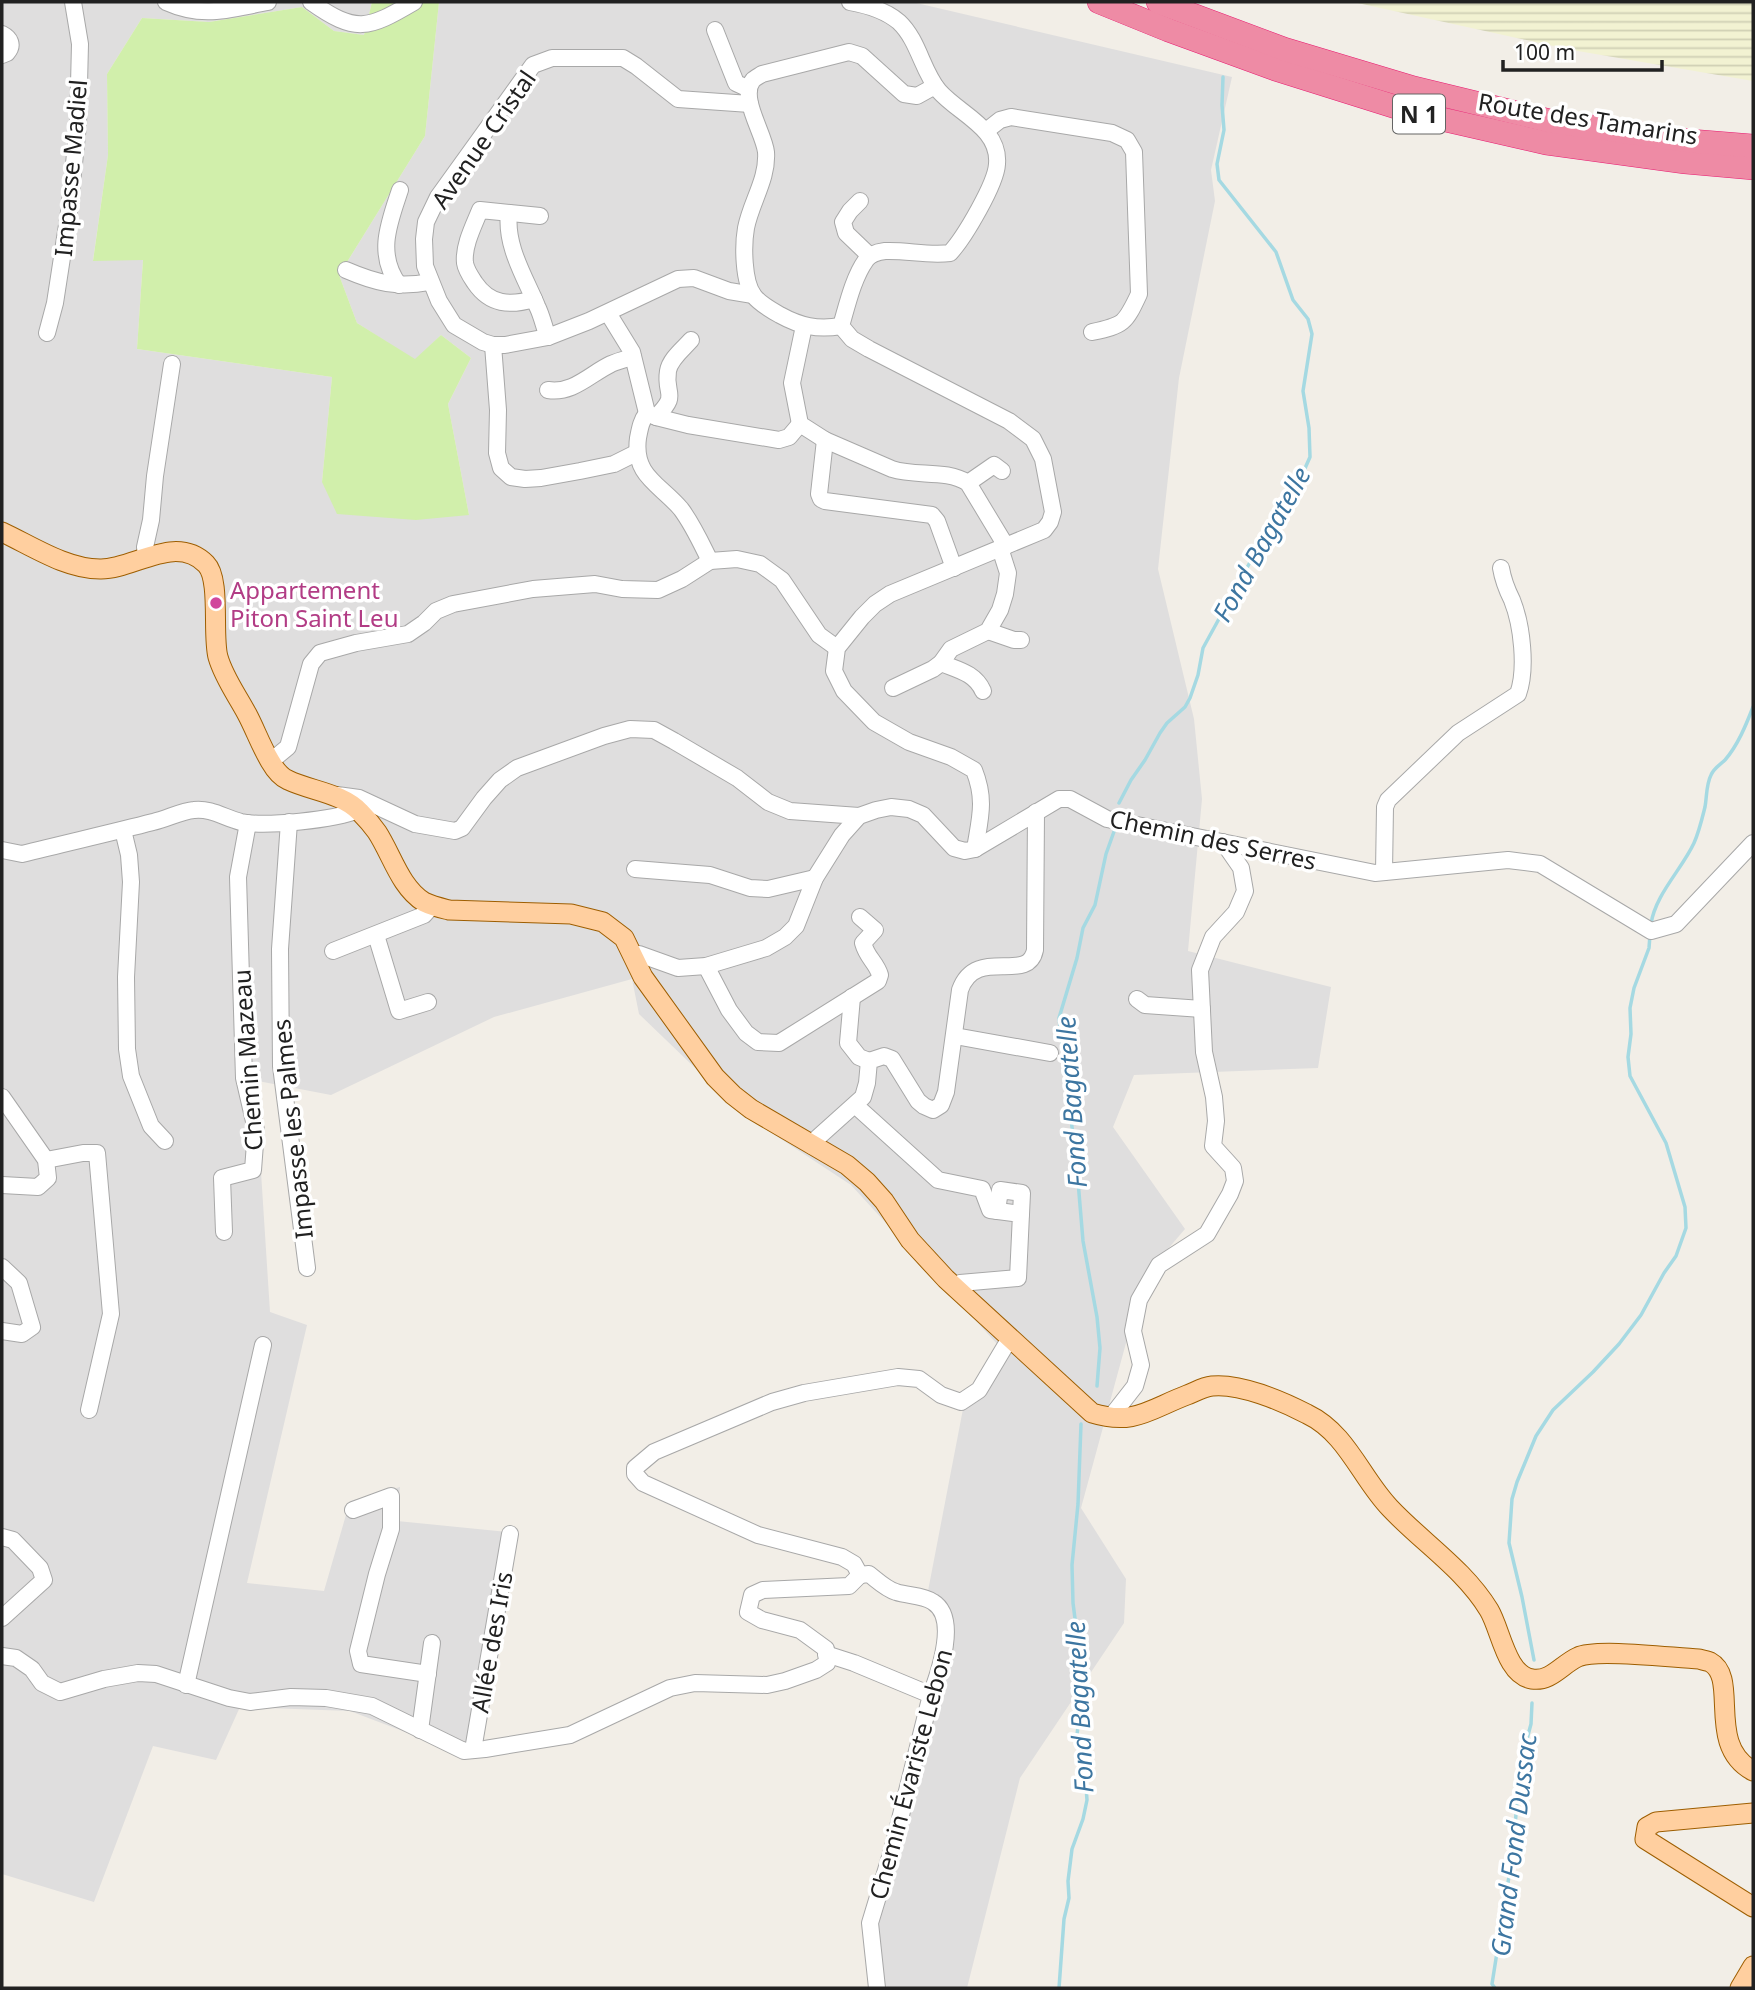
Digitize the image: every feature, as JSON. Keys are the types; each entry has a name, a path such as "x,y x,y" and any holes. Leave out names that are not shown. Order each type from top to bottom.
{"highway":[{"name":"Route des Tamarins","path":"1099,2 1251,60 1415,113 1546,143 1685,162 1753,168"},
{"name":"Route des Tamarins","path":"1158,2 1284,49 1438,94 1550,121 1691,141 1753,146"}],"main road":[{"path":"2,532 55,557 88,568 116,568 160,552 193,555 207,565 213,579 218,656 270,762 285,779 346,802 358,810 377,833 405,883 422,901 449,910 585,916 614,929 624,938 643,977 715,1077 751,1109 847,1165 867,1182 884,1201 910,1240 955,1286 1092,1413 1110,1418 1129,1418 1209,1386 1229,1385 1308,1414 1326,1424 1340,1438 1389,1508 1450,1563 1475,1590 1490,1612 1518,1674 1530,1679 1544,1680 1579,1656 1599,1653 1699,1659 1712,1663 1720,1672 1724,1686 1724,1725 1731,1748 1740,1761 1753,1771"},
{"path":"1753,1812 1656,1822 1647,1826 1645,1839 1753,1907"},
{"path":"1740,1988 1753,1966"}],"street":[{"name":"Impasse Madiel","path":"47,333 55,303 69,212 78,125 80,44 73,2"},
{"path":"166,2 186,10 204,13 268,2"},
{"path":"311,2 333,18 366,25 386,18 414,2"},
{"path":"841,326 851,291 866,259 874,253 886,251 934,255 950,253 959,244 993,182 997,163 994,144 986,131 935,86 911,37 898,22 880,10 850,2"},
{"path":"715,30 736,83 750,96"},
{"path":"2,34 10,40 11,45 7,53 2,55"},
{"path":"753,295 746,272 746,228 766,167 766,148 750,96 752,81 762,74 849,52 862,56 904,94 917,96 935,86"},
{"name":"Avenue Cristal","path":"492,345 454,325 439,301 425,267 426,222 438,197 533,65 552,58 623,58 678,99 750,96"},
{"path":"986,131 1011,117 1112,133 1127,140 1134,152 1139,294 1130,314 1119,326 1092,332"},
{"path":"399,285 390,273 385,253 388,224 400,190"},
{"path":"860,201 849,211 843,222 846,233 870,256"},
{"path":"534,299 510,304 489,299 469,275 465,263 467,246 480,210 540,216"},
{"path":"509,213 508,222 515,258 548,337"},
{"path":"346,270 366,278 399,285 430,282"},
{"path":"636,453 614,464 580,471 541,478 511,477 501,468 496,453 498,410 492,345 548,337 608,313 678,279 694,278 729,291 753,295 772,310 804,326 827,329 841,326"},
{"path":"608,313 632,352 652,415"},
{"path":"804,326 792,383 800,424 825,440 892,469 952,476 968,483 1003,547 1008,573 1000,610 988,631 951,649 941,663 893,688"},
{"path":"327,794 359,798 415,824 455,831 468,822 500,780 517,768 629,729 654,730 737,778 768,802 790,811 859,816 891,807 909,809 923,815 954,848 965,851 975,849 981,811 981,788 974,770 951,757 909,742 874,722 844,691 834,671 836,648 875,604 890,594 1044,530 1053,512 1043,459 1033,439 1010,422 869,349 852,339 841,326"},
{"path":"691,340 669,367 667,373 670,401 640,423 636,453 643,470 678,505 691,523 710,561"},
{"path":"548,390 556,391 575,386 612,364 633,357"},
{"path":"146,557 145,547 172,364"},
{"path":"652,415 688,425 779,440 789,437 800,424"},
{"path":"825,440 819,494 821,499 932,515 937,521 954,568"},
{"path":"968,483 994,465 1002,471"},
{"path":"270,762 288,747 310,664 320,653 356,643 408,634 424,624 436,611 453,604 533,589 595,584 622,589 658,590 710,561 737,559 760,564 782,580 819,635 836,648"},
{"path":"1384,872 1385,807 1388,800 1458,733 1518,694 1524,662 1517,619 1501,568"},
{"path":"988,631 1021,640"},
{"path":"941,663 974,677 983,691"},
{"name":"Chemin des Serres","path":"975,849 1036,811 1059,799 1070,799 1107,819 1375,873 1508,860 1541,864 1651,931 1676,924 1753,843"},
{"path":"2,859 194,810 212,811 259,825 347,814 358,810"},
{"path":"852,997 848,1043 859,1057 869,1061 884,1056 892,1059 918,1101 933,1110 942,1105 963,980 970,972 985,966 1017,966 1029,963 1033,958 1036,811"},
{"path":"634,955 639,954 678,968 706,966 766,948 785,937 796,926 815,878 842,835 859,816"},
{"name":"Impasse les Palmes","path":"289,822 280,948 281,1066 307,1268"},
{"name":"Chemin Mazeau","path":"224,1232 222,1178 253,1170 256,1130 244,1078 238,877 248,823"},
{"path":"123,830 129,855 131,882 127,1049 131,1076 151,1126 165,1141"},
{"path":"2,838 22,854"},
{"path":"1110,1418 1135,1386 1141,1365 1133,1331 1139,1300 1159,1265 1207,1234 1235,1181 1233,1168 1213,1146 1216,1121 1214,1097 1204,1052 1200,970 1213,937 1236,912 1245,891 1241,868 1223,842"},
{"path":"2,850 22,854"},
{"path":"635,869 710,875 759,889 815,878"},
{"path":"333,951 424,915 432,906"},
{"path":"706,966 729,1010 746,1033 758,1042 779,1043 878,981 878,968 867,956 863,943 875,930 860,917"},
{"path":"376,934 399,1012 428,1002"},
{"path":"1137,999 1144,1005 1202,1009"},
{"path":"955,1037 1050,1053"},
{"path":"812,1146 814,1141 863,1097 869,1061"},
{"path":"2,1097 46,1160 48,1178 38,1187 2,1185"},
{"path":"855,1105 938,1180 982,1189 990,1210 1021,1214 1017,1278 960,1283 955,1286"},
{"path":"46,1160 97,1153 111,1314 89,1410"},
{"path":"2,1267 19,1283 32,1327 22,1334 2,1331"},
{"path":"2,1656 16,1658 32,1670 42,1683 60,1692 104,1679 138,1673 156,1674 229,1698 250,1702 326,1698 372,1706 464,1751 570,1735 670,1688 695,1683 767,1685 785,1681 816,1670 827,1663 826,1649 800,1630 762,1620 748,1612 752,1595 763,1590 849,1586 860,1574 854,1564 842,1557 758,1535 643,1483 635,1474 635,1468 654,1452 772,1402 804,1392 898,1377 919,1379 941,1395 961,1402 979,1390 1010,1338"},
{"path":"186,1685 261,1353 269,1359 278,1360"},
{"path":"353,1510 391,1496 391,1529 370,1600 358,1660 361,1664 428,1674"},
{"name":"Allée des Iris","path":"473,1750 510,1534"},
{"path":"2,1537 13,1540 40,1568 44,1580 2,1618"},
{"name":"Chemin Évariste Lebon","path":"860,1574 869,1574 897,1593 932,1601 942,1610 946,1626 939,1672 870,1923 877,1988"},
{"path":"420,1730 432,1643"},
{"path":"826,1654 931,1695"}],"shaded area":[{"path":"2,2 372,2 364,35 334,31 302,7 209,22 142,18 107,74 108,155 93,260 143,260 137,349 332,377 322,482 469,515 448,404 471,358 441,335 415,360 357,323 339,275 425,136 439,2 912,2 1232,77 1211,170 1215,201 1179,378 1158,569 1194,719 1202,799 1188,951 1331,987 1318,1068 1134,1075 1113,1127 1185,1229 1144,1277 1081,1508 1126,1579 1124,1623 1020,1778 967,1988 872,1988 869,1917 942,1631 928,1591 963,1409 998,1345 851,1185 743,1114 639,1014 632,979 494,1017 331,1095 253,1080 270,1312 307,1325 247,1583 324,1591 350,1501 400,1487 397,1521 518,1533 476,1759 350,1711 240,1707 216,1760 153,1746 94,1902 2,1874"}],"green space":[{"path":"372,2 439,2 425,136 339,275 357,323 415,359 441,335 471,358 448,404 469,515 416,520 337,514 322,482 332,377 137,349 143,260 93,261 108,155 107,74 142,18 209,22 302,7 334,31 364,35"},
{"path":"1353,2 1753,2 1753,81 1572,50"}],"waterway":[{"name":"Fond Bagatelle","path":"1119,803 1160,733 1190,698 1203,648 1310,457 1303,391 1312,334 1308,319 1293,300 1276,252 1219,180 1217,164 1224,130 1223,77"},
{"name":"Grand Fond Dussac","path":"1651,924 1663,892 1696,839 1711,775 1734,748 1753,707"},
{"name":"Fond Bagatelle","path":"1097,1386 1100,1348 1097,1317 1083,1241 1059,1018 1083,928 1095,905 1106,854 1116,826"},
{"name":"Grand Fond Dussac","path":"1534,1660 1509,1543 1512,1499 1517,1482 1536,1436 1553,1410 1619,1344 1641,1315 1676,1256 1686,1228 1685,1207 1666,1143 1630,1076 1630,1008 1634,988 1649,948 1650,935"},
{"name":"Fond Bagatelle","path":"1059,1988 1072,1849 1087,1800 1084,1759 1077,1735 1083,1681 1073,1603 1072,1565 1078,1504 1081,1424"},
{"name":"Grand Fond Dussac","path":"1495,1988 1492,1984 1513,1851 1520,1765 1531,1724 1532,1703"}],"place":[{"name":"Appartement Piton Saint Leu","path":"216,603"}]}
